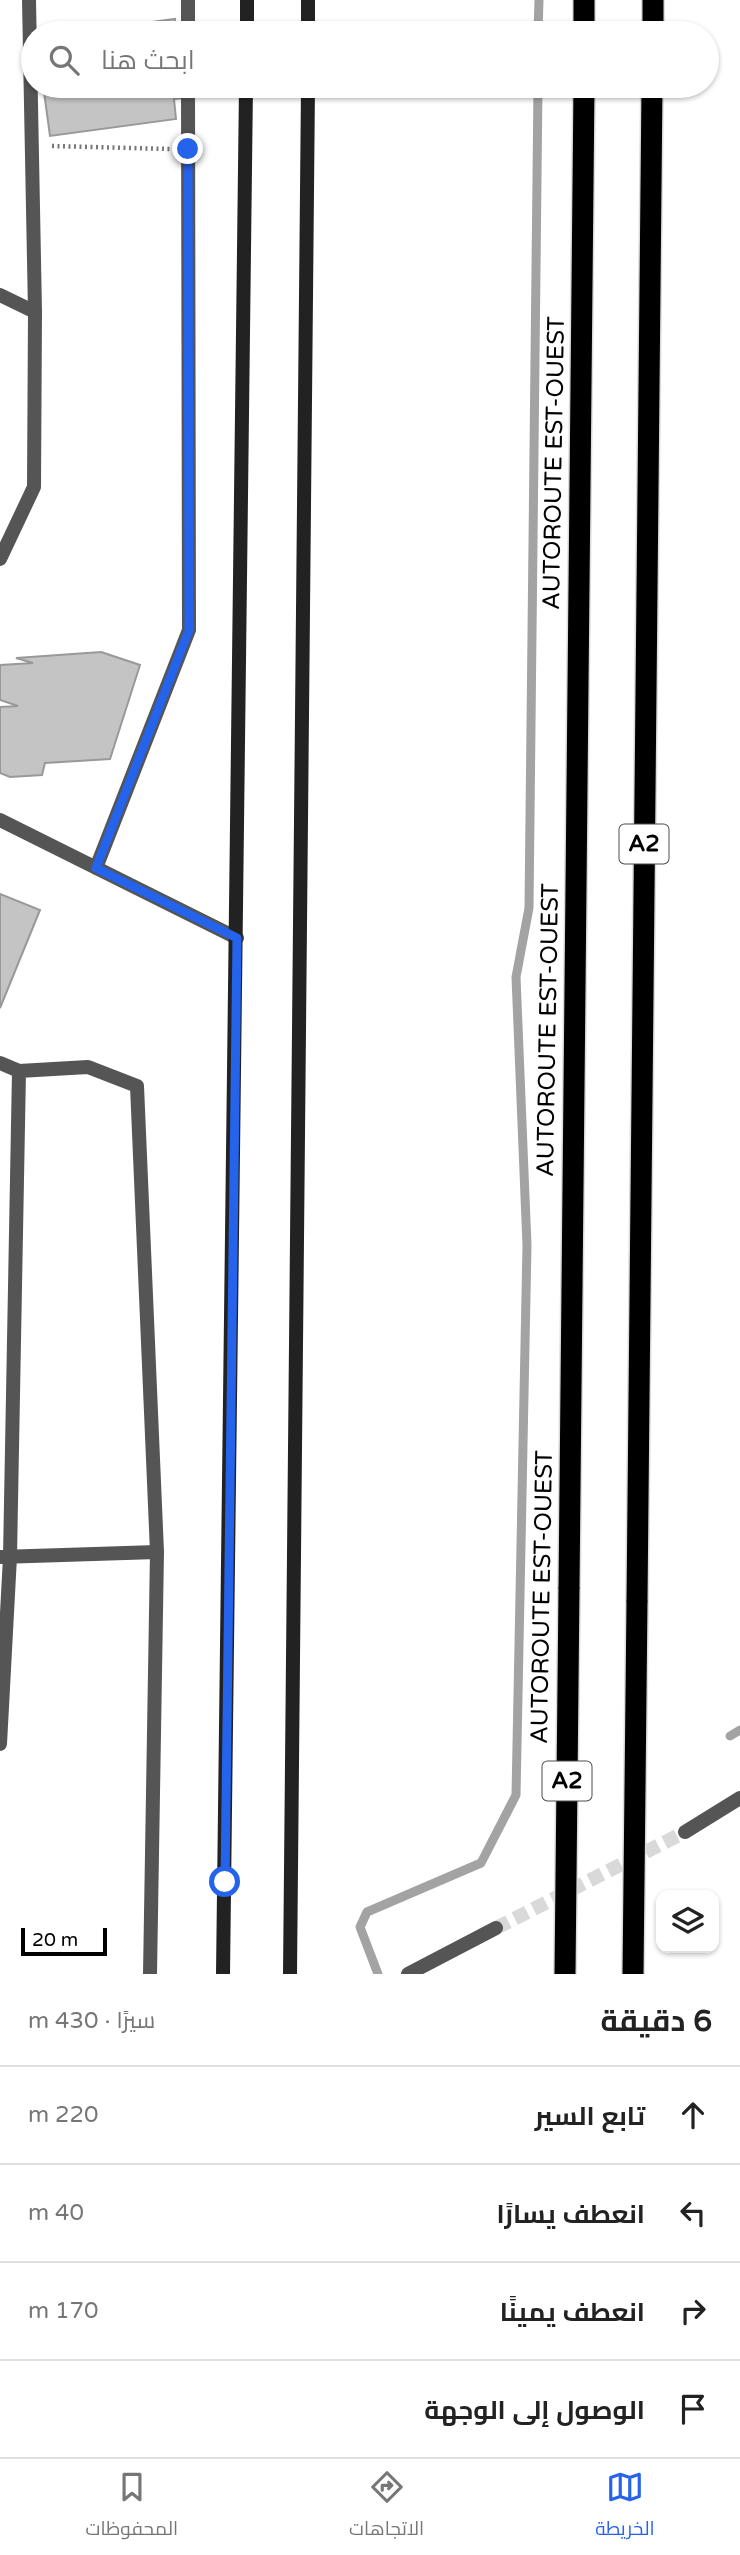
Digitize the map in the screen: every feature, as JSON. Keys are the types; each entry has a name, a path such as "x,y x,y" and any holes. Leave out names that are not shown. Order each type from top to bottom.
{"highway":[{"path":"584,0 584,21"},
{"path":"653,0 653,21"},
{"name":"AUTOROUTE EST-OUEST","path":"565,1974 583,98"},
{"name":"A2","path":"633,1974 652,98"}],"main road":[{"path":"247,0 247,21"},
{"path":"308,21 309,0"},
{"path":"222,1974 246,98"},
{"path":"290,1974 308,98"}],"street":[{"path":"29,0 29,21"},
{"path":"188,0 188,21"},
{"path":"0,559 34,487 35,312 31,98"},
{"path":"96,868 189,630 188,98"},
{"path":"0,295 35,312"},
{"path":"0,820 237,938"},
{"path":"0,1063 19,1071 88,1067 137,1086 157,1552 150,1974"},
{"path":"0,1744 19,1071"},
{"path":"5,1557 157,1552"},
{"path":"685,1832 740,1798"},
{"path":"408,1974 496,1928"}],"path":[{"path":"32,146 188,149"}],"building":[{"path":"45,98 185,98 174,99 176,119 50,136"},
{"path":"101,652 140,665 110,759 45,763 42,775 10,777 0,773 0,707 18,706 0,700 0,665 33,663 16,658"},
{"path":"0,894 40,910 0,1008"}],"waterway":[{"path":"538,21 539,0"},
{"path":"378,1974 360,1927 367,1912 481,1863 516,1795 527,1245 516,977 529,908 538,98"},
{"path":"730,1736 740,1730"}],"tunnel":[{"path":"496,1928 685,1832"}],"route":[{"path":"188,149 189,630 96,868 237,938 225,1882"}]}
